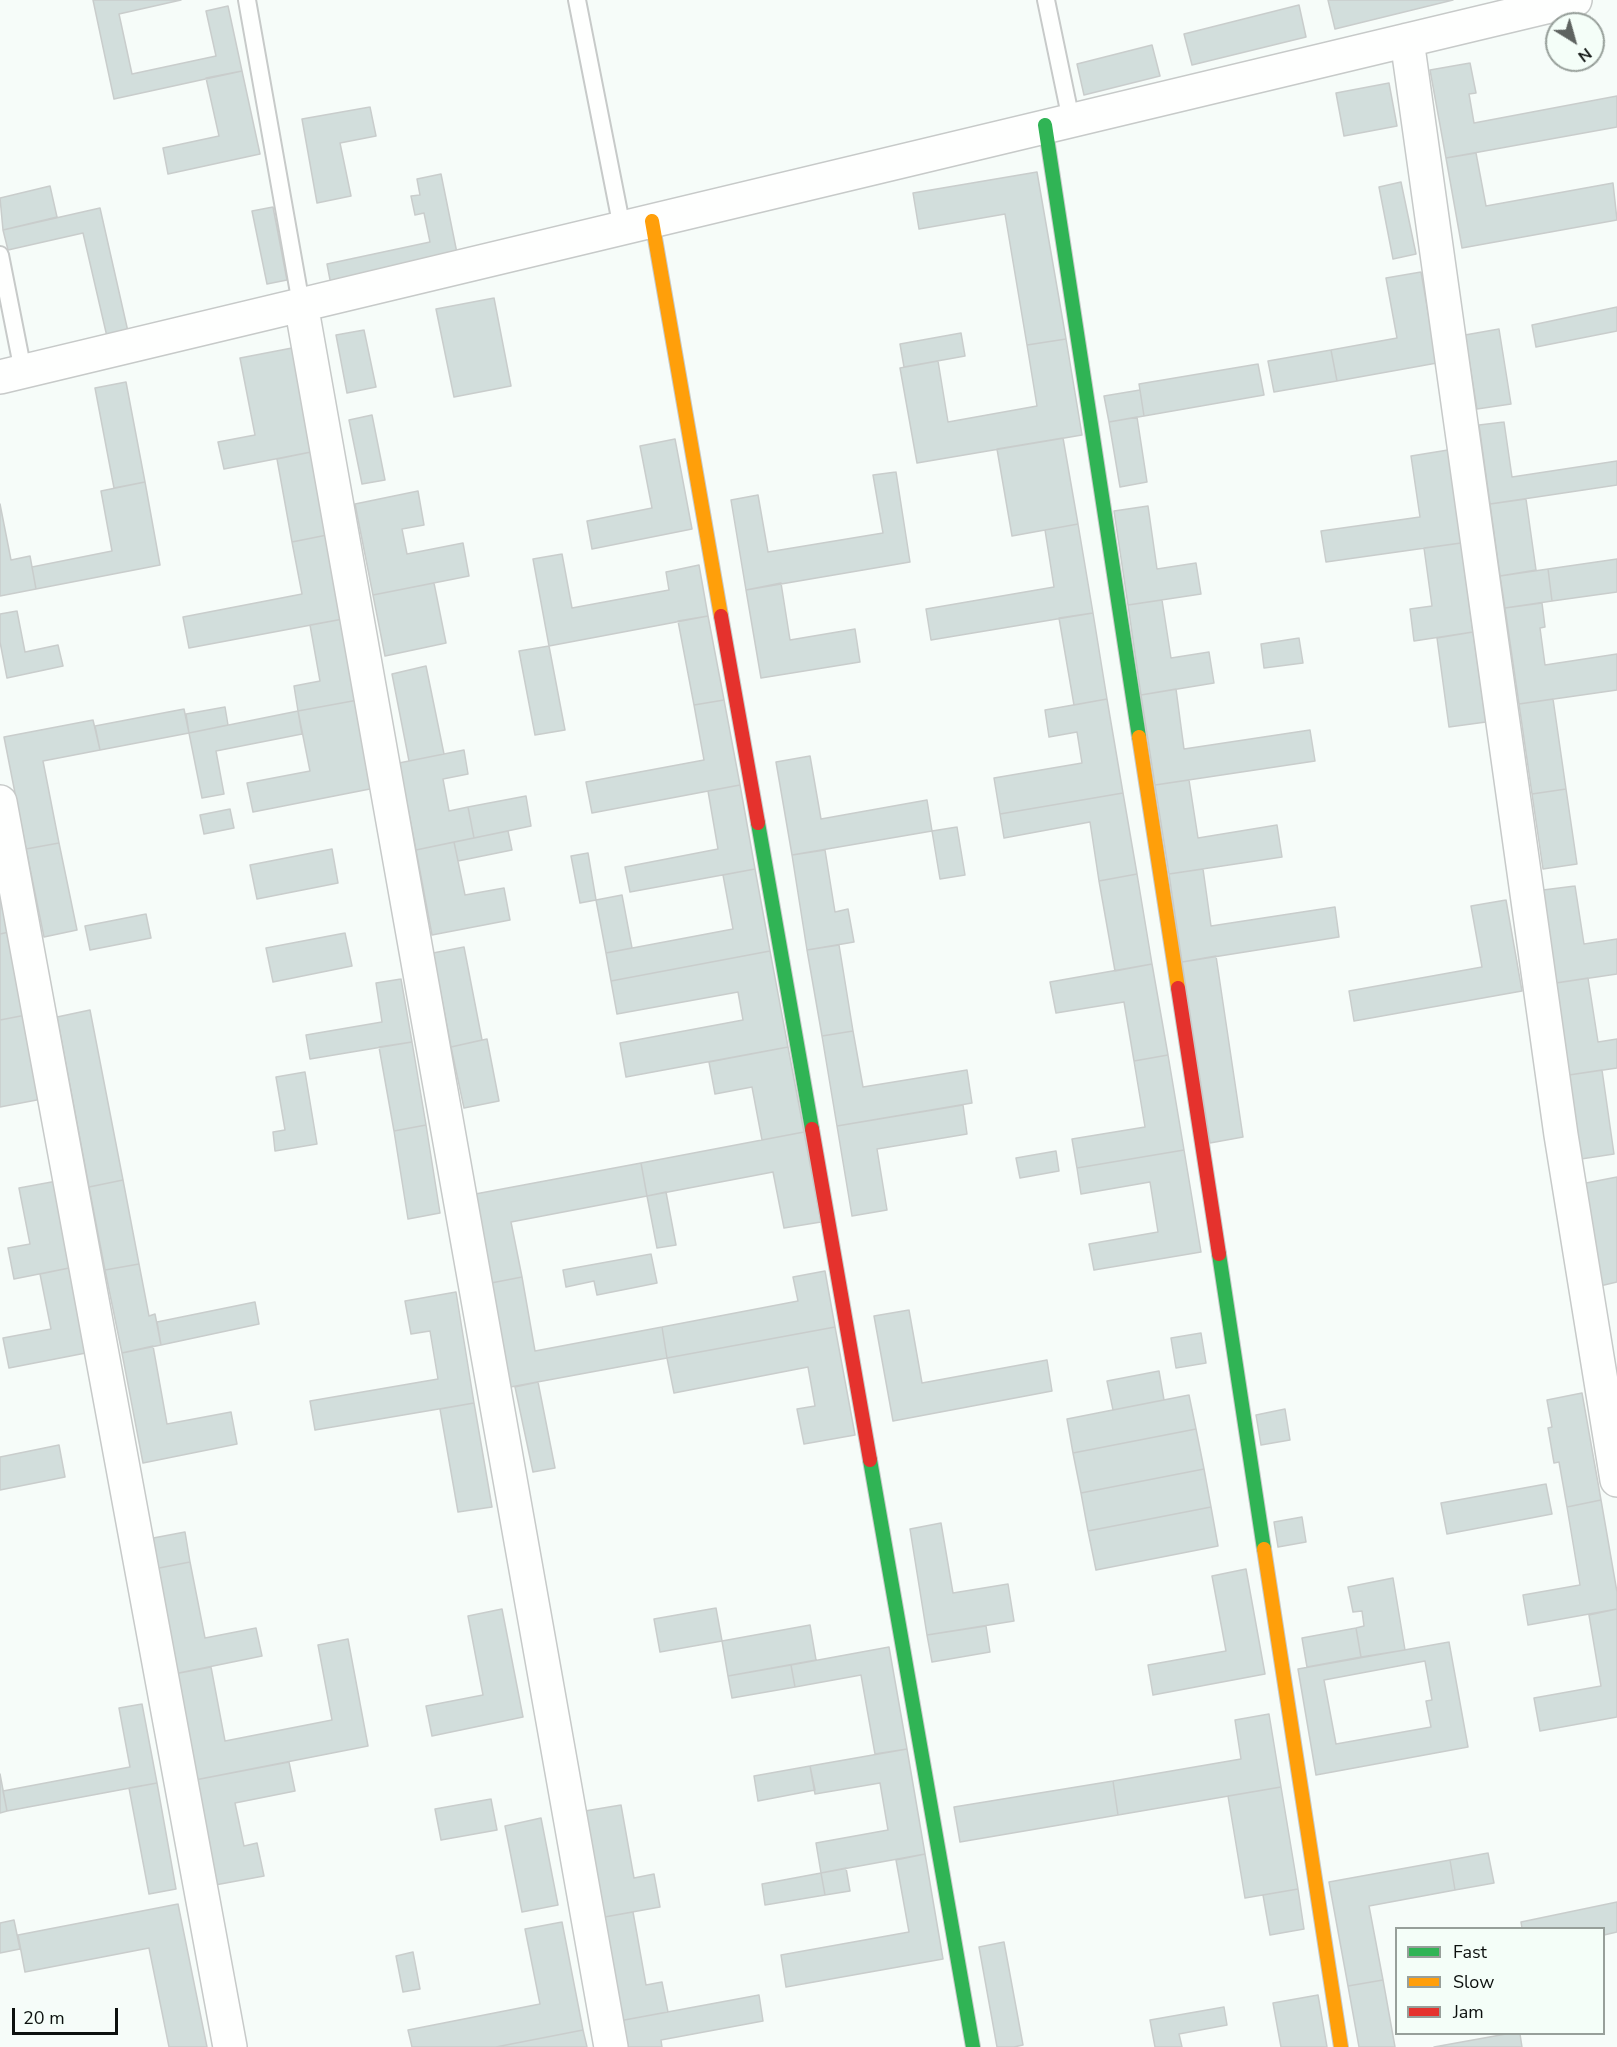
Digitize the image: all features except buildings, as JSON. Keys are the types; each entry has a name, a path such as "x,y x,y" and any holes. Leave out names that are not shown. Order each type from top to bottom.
{"street":[{"path":"12,374 1575,0"},
{"path":"1407,40 1561,1135 1617,1480"},
{"path":"1058,122 1341,2047"},
{"path":"637,224 973,2047"},
{"path":"302,304 611,2047"},
{"path":"0,802 230,2047"}],"lane":[{"path":"247,0 302,304"},
{"path":"577,0 637,224"},
{"path":"1046,0 1058,122"},
{"path":"0,255 12,374"}],"traffic: fast":[{"path":"1045,125 1139,737"},
{"path":"758,823 812,1129"},
{"path":"1219,1254 1264,1549"},
{"path":"870,1460 973,2047"}],"traffic: slow":[{"path":"652,221 721,616"},
{"path":"1139,737 1178,988"},
{"path":"1264,1549 1341,2047"}],"traffic: jam":[{"path":"721,616 758,823"},
{"path":"1178,988 1219,1254"},
{"path":"812,1129 870,1460"}]}
